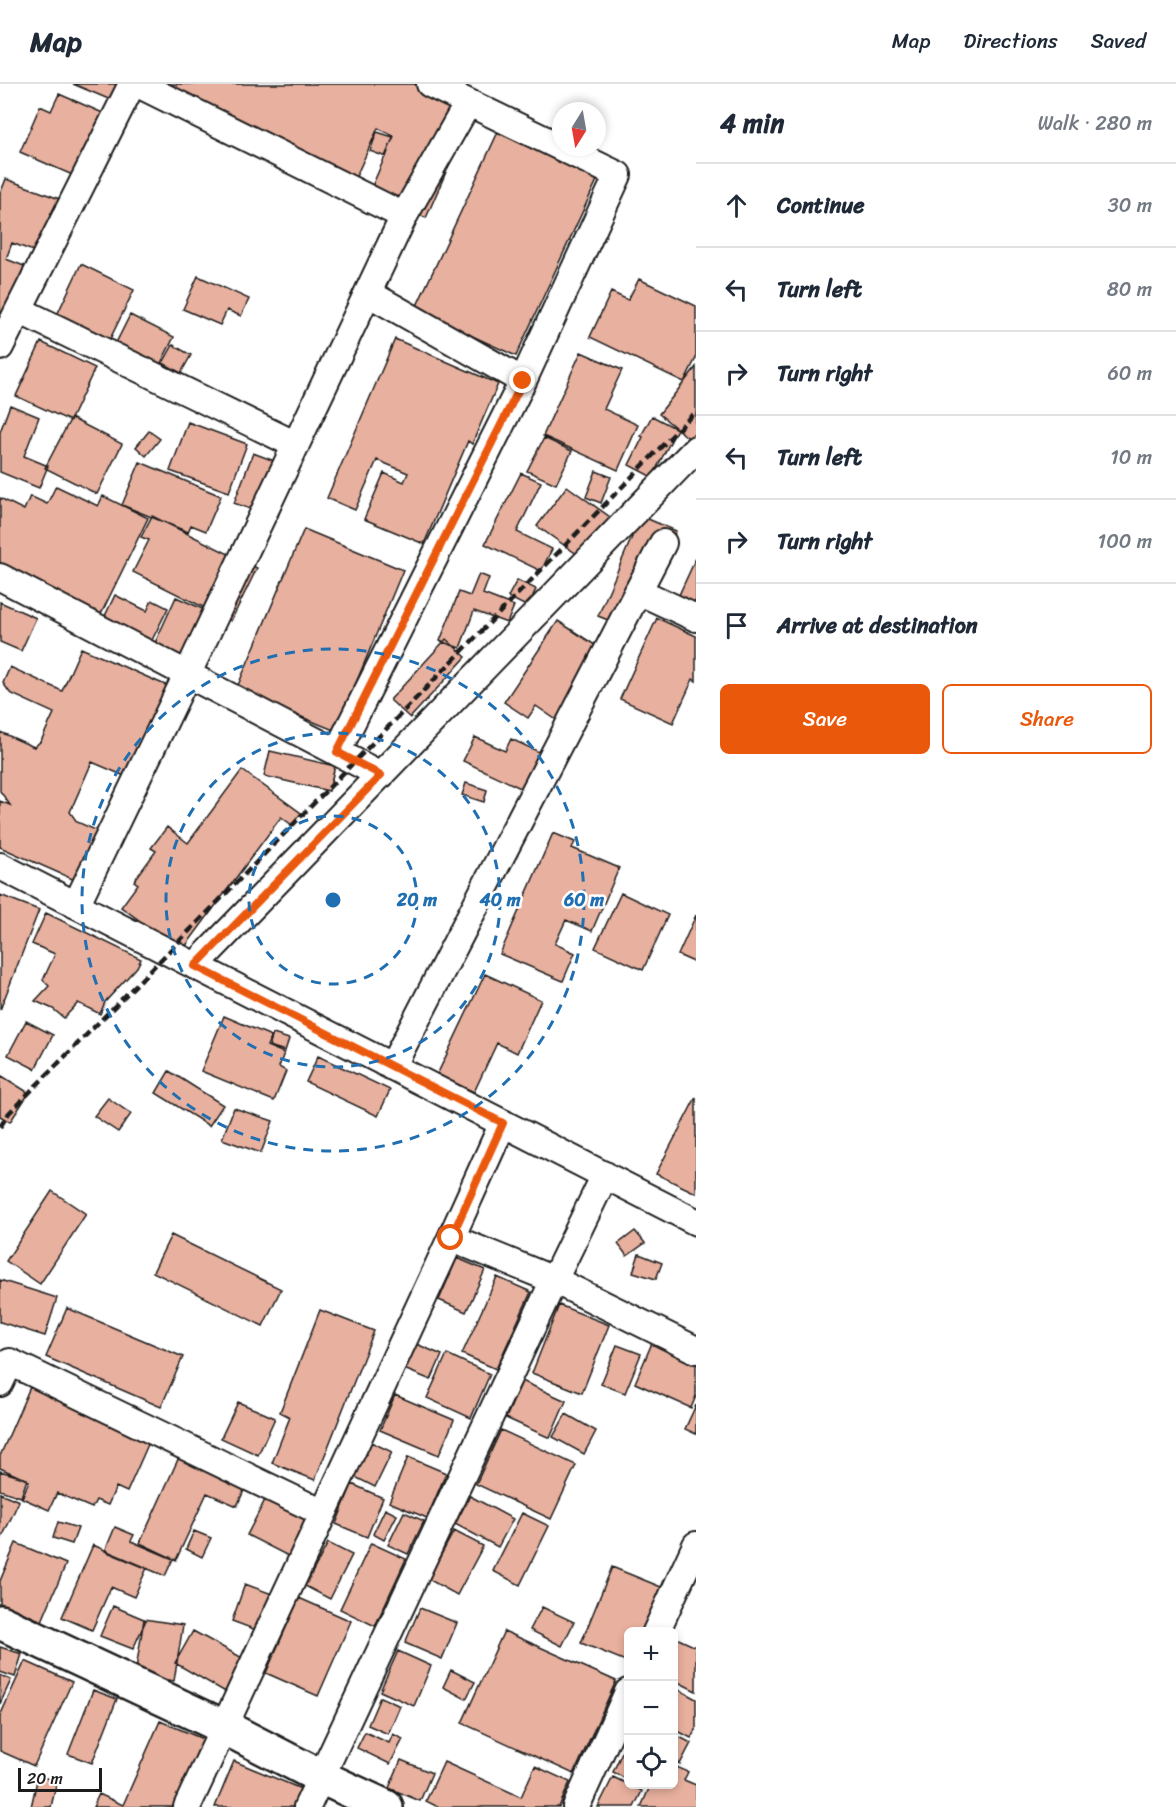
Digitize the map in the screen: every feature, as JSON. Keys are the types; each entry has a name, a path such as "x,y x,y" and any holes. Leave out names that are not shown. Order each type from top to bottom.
{"main road":[{"path":"0,1622 224,1727 321,1777 386,1807"}],"street":[{"path":"0,347 132,84"},
{"path":"138,84 404,216"},
{"path":"337,752 523,381 618,175 430,84"},
{"path":"76,904 404,216 468,102"},
{"path":"368,293 523,381"},
{"path":"19,310 296,445"},
{"path":"195,966 696,449"},
{"path":"392,1067 663,543"},
{"path":"0,577 381,775"},
{"path":"638,591 696,618"},
{"path":"0,866 696,1222"},
{"path":"187,1807 503,1123"},
{"path":"307,1807 605,1175"},
{"path":"451,1238 554,1280 696,1350"},
{"path":"0,1383 10,1362 323,1513"},
{"path":"658,1627 696,1545"},
{"path":"576,1807 624,1701"}],"building":[{"path":"73,84 126,84 118,103"},
{"path":"166,84 414,84 473,110 426,218 369,193 394,136 378,128 354,181"},
{"path":"59,94 105,114 77,177 20,152 40,106 51,111"},
{"path":"377,132 393,137 386,157 370,151"},
{"path":"498,132 598,178 516,356 415,310"},
{"path":"6,179 62,200 41,254 12,243 6,259 24,266 3,323 0,322 0,194"},
{"path":"81,264 134,290 109,341 57,315"},
{"path":"198,276 249,299 241,316 227,310 220,325 183,309"},
{"path":"639,279 696,306 696,358 684,382 590,337 611,292 628,300"},
{"path":"130,315 174,337 158,369 114,347"},
{"path":"395,339 498,384 472,444 468,441 424,544 364,519 384,473 404,482 408,473 377,460 355,510 327,498"},
{"path":"41,342 95,368 70,421 16,396"},
{"path":"173,345 191,355 181,373 163,363"},
{"path":"581,352 622,370 604,409 638,425 618,470 543,436"},
{"path":"696,367 696,436 692,441 659,414"},
{"path":"10,405 39,417 24,456 48,466 39,488 0,472 0,432"},
{"path":"652,416 677,429 652,477 629,465"},
{"path":"71,418 122,444 97,494 45,468"},
{"path":"188,422 247,444 229,492 170,471"},
{"path":"149,431 160,439 146,456 136,447"},
{"path":"544,438 572,451 556,484 527,471"},
{"path":"253,453 296,469 277,519 234,503"},
{"path":"140,462 221,496 206,531 191,525 188,532 122,505"},
{"path":"596,471 611,477 601,503 586,497"},
{"path":"521,473 541,482 517,532 552,549 541,571 485,544"},
{"path":"56,486 98,506 103,496 148,518 100,616 0,567 0,498 24,510 30,496 47,504"},
{"path":"567,486 610,517 581,557 537,526"},
{"path":"152,516 257,568 231,621 133,572 149,540 141,537"},
{"path":"641,516 676,531 633,630 598,616"},
{"path":"304,529 403,570 336,731 236,690"},
{"path":"696,558 696,603 679,595"},
{"path":"479,574 489,578 483,594 514,606 507,623 474,611 460,648 440,641 459,592 470,596"},
{"path":"517,580 536,589 528,607 508,597"},
{"path":"115,595 147,611 152,600 168,608 151,642 104,618"},
{"path":"176,597 225,619 204,666 154,645"},
{"path":"0,602 36,618 21,651 0,642"},
{"path":"657,618 696,636 696,681 693,679 673,723 620,699"},
{"path":"558,621 618,660 571,730 536,706 528,718 504,702"},
{"path":"446,639 466,657 410,718 390,700"},
{"path":"81,648 188,695 148,786 92,762 70,812 77,822 116,839 95,889 0,847 0,801 10,805 0,791 0,732 34,747 41,741 54,713 10,693 3,683 10,667 62,691"},
{"path":"475,737 505,751 511,739 559,761 542,798 463,761"},
{"path":"270,751 335,766 329,791 264,776"},
{"path":"242,770 301,813 292,825 281,817 182,951 121,907 138,884 134,881 156,851 151,848 167,827 188,843"},
{"path":"466,783 487,790 484,802 462,795"},
{"path":"553,833 575,842 572,848 619,868 592,931 566,920 555,944 575,953 563,981 500,954"},
{"path":"621,893 668,915 643,970 595,948"},
{"path":"0,895 39,910 0,1010"},
{"path":"46,913 141,959 137,967 105,1002 100,1014 78,1003 64,1018 53,1009 35,1001 49,986 43,980 55,954 32,944"},
{"path":"696,915 696,963 678,955"},
{"path":"485,974 541,1000 517,1053 497,1043 474,1092 437,1075"},
{"path":"224,1016 271,1036 267,1046 284,1053 279,1067 286,1071 274,1101 201,1071"},
{"path":"26,1021 53,1035 35,1069 8,1055"},
{"path":"273,1034 289,1039 285,1051 269,1046"},
{"path":"318,1056 390,1090 378,1116 306,1082"},
{"path":"169,1071 223,1105 209,1126 156,1093"},
{"path":"2,1076 29,1093 10,1122 0,1116"},
{"path":"696,1097 696,1193 656,1174"},
{"path":"108,1098 131,1114 118,1132 94,1116"},
{"path":"234,1108 273,1121 261,1153 222,1139"},
{"path":"52,1191 86,1214 40,1284 6,1261"},
{"path":"635,1231 645,1243 627,1256 618,1244"},
{"path":"171,1235 281,1289 263,1326 153,1272"},
{"path":"639,1254 662,1263 656,1279 633,1272"},
{"path":"457,1258 485,1270 466,1312 439,1300"},
{"path":"497,1277 531,1292 496,1369 462,1354"},
{"path":"0,1280 57,1298 45,1336 0,1322"},
{"path":"559,1305 609,1325 582,1393 532,1373"},
{"path":"67,1308 183,1357 161,1407 46,1357"},
{"path":"320,1310 374,1331 315,1480 272,1463 290,1417 280,1412"},
{"path":"414,1343 442,1355 431,1380 404,1369"},
{"path":"652,1343 696,1363 696,1396 691,1408 635,1383"},
{"path":"617,1345 641,1354 625,1393 601,1384"},
{"path":"447,1354 490,1374 471,1418 427,1398"},
{"path":"522,1381 566,1401 550,1438 506,1418"},
{"path":"30,1387 150,1440 127,1492 116,1487 108,1505 96,1500 92,1508 57,1493 49,1510 22,1498 29,1481 0,1468 0,1456"},
{"path":"395,1395 454,1420 439,1455 380,1430"},
{"path":"238,1402 275,1418 258,1455 221,1438"},
{"path":"696,1405 696,1434 685,1429"},
{"path":"566,1414 596,1431 584,1454 553,1437"},
{"path":"501,1430 576,1465 551,1519 476,1484"},
{"path":"371,1442 392,1452 375,1487 355,1477"},
{"path":"180,1455 246,1486 237,1506 207,1493 176,1560 140,1543"},
{"path":"408,1457 446,1473 427,1518 389,1502"},
{"path":"0,1471 27,1479 21,1497 0,1490"},
{"path":"352,1484 383,1498 367,1537 336,1524"},
{"path":"0,1493 19,1501 0,1542"},
{"path":"470,1496 513,1519 498,1547 455,1524"},
{"path":"266,1498 314,1522 294,1559 247,1535"},
{"path":"385,1509 397,1515 384,1540 373,1534"},
{"path":"404,1512 424,1521 408,1554 388,1545"},
{"path":"522,1513 549,1526 520,1585 493,1571"},
{"path":"58,1522 78,1528 72,1544 53,1538"},
{"path":"115,1527 134,1535 131,1541 173,1559 165,1576 105,1551"},
{"path":"194,1531 211,1538 202,1557 186,1549"},
{"path":"454,1531 483,1546 457,1595 428,1579"},
{"path":"16,1543 66,1564 42,1621 0,1603 0,1581"},
{"path":"328,1543 352,1555 330,1599 305,1586"},
{"path":"371,1543 406,1559 375,1626 340,1609"},
{"path":"93,1545 147,1568 134,1597 111,1587 92,1630 62,1617"},
{"path":"612,1567 661,1587 645,1627 624,1627 624,1660 581,1643"},
{"path":"245,1584 280,1597 267,1634 232,1621"},
{"path":"299,1598 351,1621 318,1696 266,1673"},
{"path":"113,1606 146,1620 133,1649 100,1636"},
{"path":"542,1607 574,1622 562,1646 530,1630"},
{"path":"420,1608 457,1623 442,1659 405,1643"},
{"path":"144,1619 183,1625 174,1681 135,1675"},
{"path":"193,1631 248,1661 229,1694 175,1663"},
{"path":"504,1631 616,1681 574,1774 462,1723"},
{"path":"678,1639 696,1647 696,1691 678,1682"},
{"path":"0,1647 22,1654 15,1677 0,1672"},
{"path":"398,1651 431,1666 414,1706 380,1691"},
{"path":"25,1661 72,1682 34,1766 0,1751 0,1716"},
{"path":"451,1670 475,1682 466,1699 443,1687"},
{"path":"0,1675 11,1680 0,1704"},
{"path":"678,1689 696,1699 696,1729 691,1738 678,1731"},
{"path":"93,1690 117,1699 92,1763 68,1754"},
{"path":"380,1697 400,1706 388,1734 368,1725"},
{"path":"160,1721 210,1742 181,1807 93,1807 99,1794 123,1805"},
{"path":"365,1732 389,1743 393,1734 403,1739 390,1764 357,1748"},
{"path":"678,1736 691,1743 680,1764 678,1763"},
{"path":"624,1748 624,1778 613,1772"},
{"path":"401,1760 432,1773 420,1801 389,1788"},
{"path":"234,1761 306,1791 298,1807 215,1807"},
{"path":"444,1762 521,1797 535,1766 570,1782 559,1807 438,1807 426,1801"},
{"path":"678,1768 688,1772 684,1780 696,1785 696,1807 641,1807 649,1789 678,1789"},
{"path":"38,1776 57,1781 51,1807 31,1807"},
{"path":"613,1777 624,1782 624,1789 642,1791 634,1807 598,1807"}],"railway":[{"path":"0,1127 9,1113 696,411"}],"route":[{"path":"451,1238 503,1123 195,966 381,775 337,752 523,381"}]}
